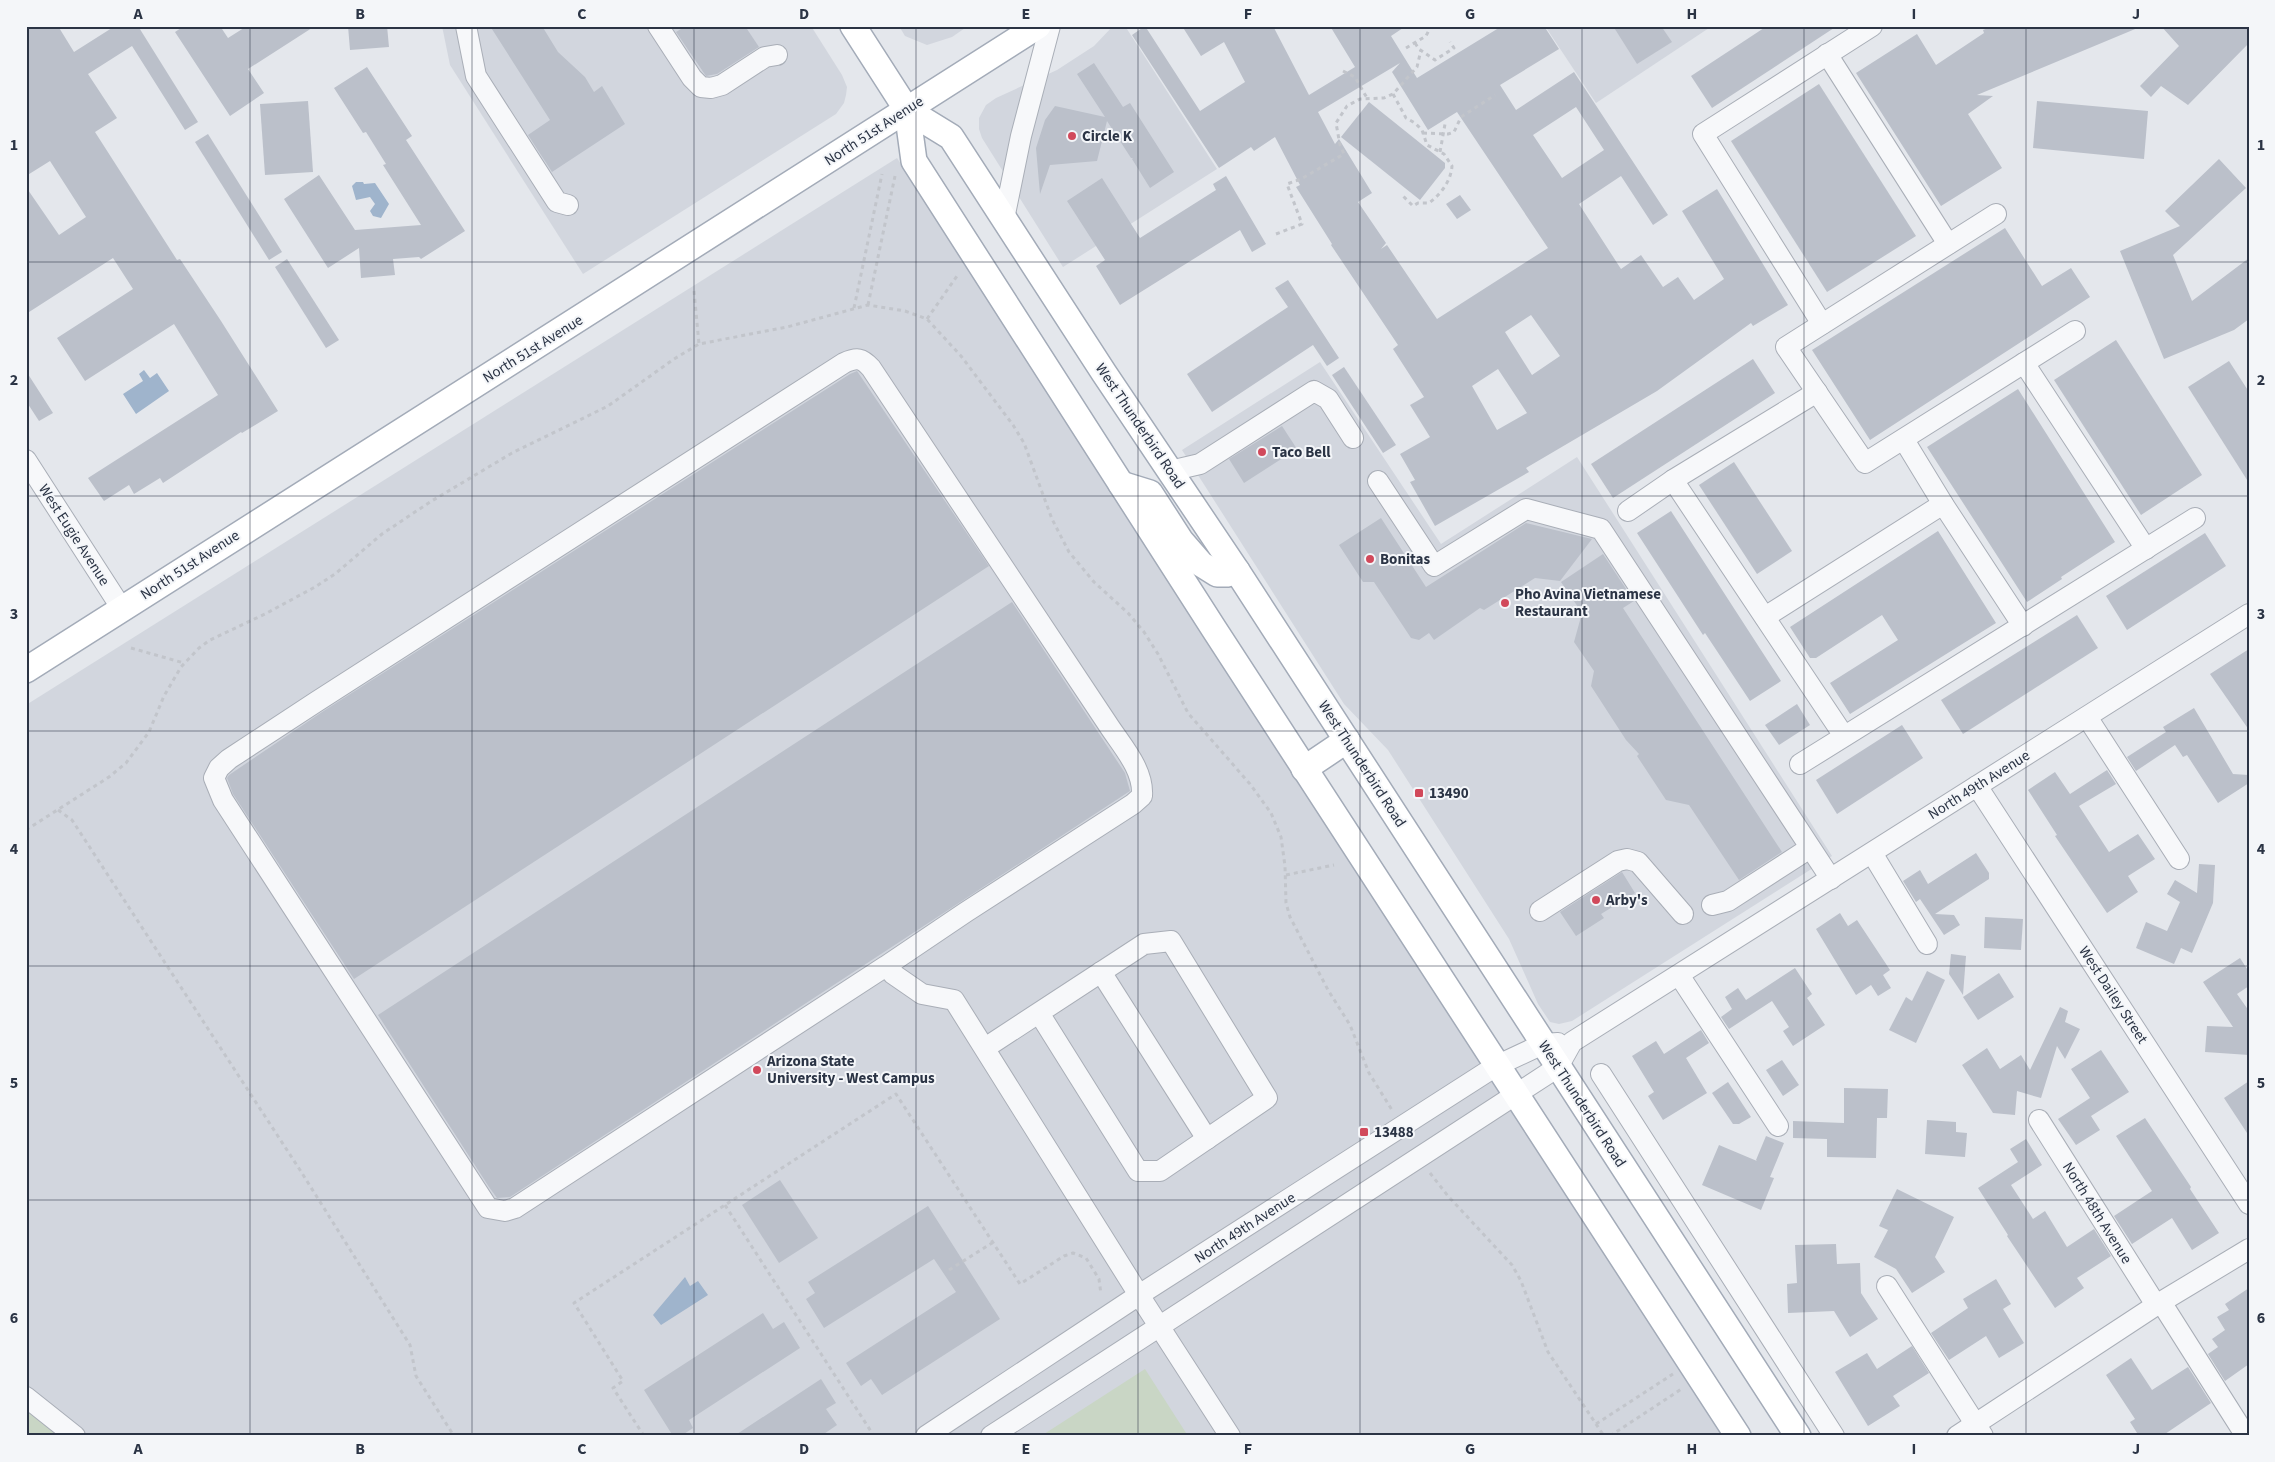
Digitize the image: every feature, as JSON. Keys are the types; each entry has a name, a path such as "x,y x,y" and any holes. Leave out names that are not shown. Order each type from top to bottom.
{"main road":[{"name":"West Thunderbird Road","path":"852,26 907,110 951,137 1237,571 1798,1436"},
{"name":"North 51st Avenue","path":"26,670 1038,26"},
{"name":"West Thunderbird Road","path":"907,110 914,161 1304,769 1738,1436"},
{"path":"1121,484 1150,493 1181,541 1201,564 1217,574 1237,571"},
{"path":"1304,769 1347,740"}],"street":[{"path":"466,26 476,76 557,202 568,205"},
{"path":"658,26 692,78 701,87 711,88 722,84 765,57 777,55"},
{"path":"1004,219 1020,136 1050,26"},
{"path":"1822,324 1704,134 1872,26"},
{"path":"1827,54 1948,244"},
{"path":"1996,214 1786,347 1865,464 2075,331"},
{"path":"855,358 863,359 871,368 1107,723 1132,762 1142,785 1142,796 1133,804 886,966 515,1208 497,1211 488,1208 223,800 214,778 219,768 229,759 324,697 844,363 855,358"},
{"path":"2024,363 2146,549"},
{"path":"1170,471 1200,464 1314,391 1328,399 1353,438"},
{"path":"1628,512 1673,480 1817,392"},
{"path":"1904,440 1942,504 2023,626"},
{"name":"West Eugie Avenue","path":"26,460 122,609"},
{"path":"1673,480 1844,736"},
{"path":"1378,481 1434,566 1526,509 1601,529 1830,879"},
{"path":"1765,617 1942,504"},
{"path":"1800,764 2195,518"},
{"name":"North 49th Avenue","path":"926,1436 1139,1295 1496,1066 1543,1044 1572,1042 2249,614"},
{"path":"2086,717 2179,859"},
{"name":"West Dailey Street","path":"1977,786 2249,1204"},
{"path":"1712,905 1728,901 1810,848"},
{"path":"1872,853 1927,944"},
{"path":"1540,911 1618,861 1627,859 1638,862 1683,914"},
{"path":"985,1048 1144,944 1171,941 1267,1098 1160,1171 1138,1171 1039,1013"},
{"path":"886,966 893,974 922,994 954,1000 1159,1327 1230,1436"},
{"path":"1100,972 1207,1139"},
{"path":"1679,975 1778,1126"},
{"name":"North 49th Avenue","path":"991,1436 1558,1067 1572,1042"},
{"path":"1601,1074 1834,1436"},
{"path":"1596,1125 1623,1108"},
{"name":"North 48th Avenue","path":"2039,1120 2244,1433"},
{"path":"1957,1436 1979,1430 2158,1304 2249,1249"},
{"path":"1888,1286 1979,1430"},
{"path":"26,1397 75,1436"}],"path":[{"path":"1406,48 1426,36 1431,26"},
{"path":"1415,43 1435,60 1454,48 1450,42"},
{"path":"1276,234 1302,224 1287,184 1301,179 1344,154 1340,145 1336,123 1347,106 1367,98 1384,98 1393,94 1417,67 1421,50"},
{"path":"1343,71 1355,77 1367,98"},
{"path":"1393,94 1406,118 1415,123 1423,133 1427,145 1440,152 1449,160 1452,166 1452,171 1436,197 1429,202 1418,203 1414,206 1401,194"},
{"path":"1423,133 1444,134 1454,132 1461,117 1495,95"},
{"path":"1440,152 1445,124"},
{"path":"854,309 882,174"},
{"path":"868,305 894,176"},
{"path":"927,319 957,276"},
{"path":"694,291 700,344"},
{"path":"26,830 109,777 126,763 149,732 164,696 184,663 210,640 265,614 315,587 335,574 382,534 430,502 512,453 608,406 652,374 700,344 787,327 868,305 906,311 927,319 977,376 1024,443 1056,528 1078,565 1128,613 1144,632 1158,654 1188,713 1250,784 1271,813 1281,837 1286,875 1286,903 1290,917 1328,990 1350,1025 1369,1073 1393,1112"},
{"path":"131,648 184,663"},
{"path":"58,810 72,820 300,1170 410,1345 416,1376 454,1436"},
{"path":"1286,875 1334,865"},
{"path":"644,1436 613,1388 624,1381 574,1303 896,1094 1020,1284 1068,1254 1086,1258 1099,1279 1101,1294"},
{"path":"1425,1166 1448,1196 1512,1265 1521,1281 1548,1352 1604,1436"},
{"path":"725,1205 874,1436"},
{"path":"949,1270 992,1243"},
{"path":"1596,1424 1676,1373"},
{"path":"1610,1436 1685,1387"}],"shaded area":[{"path":"442,26 811,26 842,75 847,87 846,95 844,103 836,114 583,274 450,65"},
{"path":"899,26 968,26 952,37 927,45 905,36"},
{"path":"1113,26 1125,26 1217,169 1063,267 982,138 979,129 979,118 986,105 996,98 1057,70 1094,46"},
{"path":"1545,26 1712,26 1596,103"},
{"name":"Arizona State University - West Campus","path":"897,158 1726,1436 26,1436 26,705"},
{"path":"1320,362 1441,544 1577,457 1832,856 1572,1021 1559,1024 1550,1022 1538,1004 1509,939 1388,750 1344,704 1182,450"}],"green space":[{"path":"1145,1369 1188,1436 1041,1436"},
{"path":"26,1410 58,1436 26,1436"}],"water":[{"path":"356,182 363,182 364,184 375,183 389,204 381,218 373,216 370,211 375,204 370,197 356,200 352,186"},
{"path":"144,370 150,378 157,373 169,391 136,414 123,394 143,381 139,374"},
{"path":"685,1277 690,1286 698,1281 708,1295 661,1325 653,1315"}],"building":[{"path":"26,26 58,26 74,52 115,26 138,26 198,122 185,130 132,46 88,74 117,118 95,132 177,260 180,259 221,321 278,411 241,432 163,483 160,478 134,494 129,485 104,501 88,478 218,395 174,324 85,381 57,338 133,289 113,258 26,314 26,187 59,235 86,217 50,161 26,176"},
{"path":"184,26 220,26 228,38 247,26 315,26 248,69 264,93 230,116 175,32"},
{"path":"348,26 387,26 389,47 350,50"},
{"path":"490,26 542,26 558,52 585,77 594,92 602,86 625,124 552,172 528,135 550,120"},
{"path":"686,26 745,26 759,47 717,74 706,76 676,32"},
{"path":"1145,26 1200,111 1245,82 1224,42 1201,56 1182,26 1273,26 1309,95 1355,67 1330,26 1406,26 1391,36 1417,78 1502,26 1544,26 1559,49 1500,85 1516,110 1574,72 1668,215 1653,225 1621,176 1579,204 1621,269 1641,255 1663,287 1678,277 1694,300 1724,279 1682,211 1717,189 1788,305 1753,326 1751,323 1657,391 1526,468 1529,472 1435,526 1410,482 1415,480 1400,454 1430,437 1410,405 1424,397 1393,349 1398,345 1331,245 1296,187 1300,185 1275,137 1254,151 1251,147 1219,168 1132,35","holes":["1400,63 1392,72 1428,130 1457,112 1548,248 1437,319 1387,245 1381,249 1386,243 1358,202 1372,193 1339,139 1335,144 1318,112","1576,107 1604,150 1562,178 1533,135","1531,315 1560,356 1532,375 1505,332","1498,369 1527,413 1497,430 1472,386"]},
{"path":"1613,26 1661,26 1672,42 1637,64"},
{"path":"1767,26 1837,26 1712,108 1691,76"},
{"path":"1993,26 2140,27 1977,95 1993,96 1968,114 2002,168 1941,206 1856,73 1917,34 1936,65 1984,33 1983,30"},
{"path":"2161,26 2244,26 2249,31 2249,43 2188,105 2161,86 2151,97 2140,86 2179,46"},
{"path":"1094,63 1123,107 1130,103 1174,172 1150,188 1133,158 1131,158 1107,121 1097,161 1050,165 1040,194 1036,148 1045,120 1055,106 1105,117 1077,74"},
{"path":"367,67 412,136 406,140 465,231 421,259 419,257 393,259 395,275 361,278 359,248 328,268 284,199 319,175 355,230 421,225 383,165 386,164 366,132 363,133 334,88"},
{"path":"1819,84 1916,236 1827,292 1731,141"},
{"path":"308,101 313,172 265,175 260,104"},
{"path":"2037,101 2148,111 2144,159 2033,148"},
{"path":"1369,102 1445,163 1445,168 1420,200 1341,137"},
{"path":"208,134 282,252 269,260 195,142"},
{"path":"2219,159 2246,188 2173,255 2192,301 2249,258 2249,319 2234,330 2164,359 2120,251 2180,226 2165,211"},
{"path":"1226,176 1266,244 1252,252 1240,230 1120,305 1096,266 1105,260 1067,201 1102,178 1140,238 1216,190 1213,184"},
{"path":"1460,195 1471,210 1457,219 1446,204"},
{"path":"2005,228 2042,286 2071,268 2090,297 1870,440 1812,350"},
{"path":"287,259 339,340 326,348 275,267"},
{"path":"1288,280 1339,358 1327,366 1313,345 1212,412 1187,374 1288,307 1275,288"},
{"path":"2116,340 2202,475 2141,515 2054,380"},
{"path":"1753,359 1775,393 1613,498 1591,464"},
{"path":"2229,361 2249,392 2249,483 2188,387"},
{"path":"1344,367 1396,445 1383,453 1332,375"},
{"path":"26,371 53,413 39,421 26,401"},
{"path":"857,371 989,566 354,979 233,794 227,778 229,775 322,712"},
{"path":"2018,389 2115,542 2061,577 2062,579 2027,602 1927,447"},
{"name":"Taco Bell","path":"1282,426 1297,449 1244,483 1229,459"},
{"path":"1734,462 1792,551 1757,574 1699,485"},
{"path":"1671,511 1781,681 1750,701 1705,633 1703,635 1637,533"},
{"path":"1381,518 1426,587 1526,523 1592,539 1560,581 1535,578 1484,610 1480,608 1434,640 1429,633 1419,640 1411,638 1374,582 1363,582 1339,545"},
{"path":"1938,531 1996,623 1850,714 1830,683 1898,640 1882,615 1816,658 1810,658 1790,627"},
{"path":"2205,533 2226,566 2127,630 2106,596"},
{"path":"1603,554 1634,601 1623,608 1782,852 1739,880 1689,805 1666,800 1637,756 1639,754 1626,740 1591,686 1594,671 1574,642 1582,613 1561,582"},
{"path":"1012,602 1125,773 1130,791 510,1197 497,1198 378,1015"},
{"path":"2077,615 2098,648 1963,734 1941,700"},
{"path":"2249,649 2249,730 2210,674"},
{"path":"1797,704 1810,725 1779,745 1765,725"},
{"path":"2194,708 2233,774 2249,775 2249,783 2218,803 2187,755 2183,757 2175,745 2136,771 2127,757 2166,732 2163,727"},
{"path":"1902,725 1923,758 1837,814 1816,780"},
{"path":"2107,770 2116,784 2079,806 2109,852 2138,834 2155,859 2128,876 2138,892 2107,913 2055,836 2057,835 2028,790 2055,772 2070,794"},
{"path":"1976,853 1989,873 1989,879 1935,914 1954,915 1960,925 1944,935 1920,899 1916,902 1903,881 1920,870 1928,884"},
{"path":"2199,864 2215,865 2213,903 2192,953 2181,948 2174,964 2136,948 2146,922 2167,931 2180,902 2167,894 2175,880 2197,893"},
{"name":"Arby's","path":"1622,872 1635,893 1601,914 1604,918 1576,936 1560,912"},
{"path":"1840,913 1848,926 1857,920 1890,970 1883,975 1891,988 1878,996 1871,985 1856,995 1816,929"},
{"path":"1985,917 2023,919 2021,950 1984,948"},
{"path":"1951,954 1966,956 1963,995 1949,974"},
{"path":"2240,958 2249,972 2249,986 2237,994 2249,1011 2249,1055 2205,1052 2207,1026 2233,1027 2203,982"},
{"path":"1795,968 1812,994 1807,998 1825,1025 1793,1046 1783,1031 1789,1027 1772,1001 1729,1029 1721,1017 1732,1009 1725,997 1738,988 1746,1000"},
{"path":"1927,971 1945,980 1916,1043 1889,1030 1906,997 1912,1001"},
{"path":"1999,973 2014,997 1978,1020 1963,997"},
{"path":"2060,1007 2068,1011 2065,1022 2080,1029 2065,1059 2057,1046 2041,1098 2017,1091 2015,1115 1993,1113 1962,1065 1987,1048 2000,1069 2021,1055 2030,1070"},
{"path":"1701,1030 1709,1043 1686,1058 1707,1093 1663,1120 1648,1096 1654,1092 1632,1056 1656,1041 1664,1054"},
{"path":"2101,1050 2129,1092 2091,1116 2100,1130 2076,1145 2058,1119 2090,1098 2071,1069"},
{"path":"1782,1060 1799,1085 1783,1096 1766,1070"},
{"path":"2249,1081 2249,1136 2224,1098"},
{"path":"1728,1082 1751,1117 1739,1124 1733,1124 1712,1093"},
{"path":"1844,1088 1888,1089 1887,1118 1877,1118 1876,1158 1827,1157 1827,1139 1793,1138 1793,1121 1844,1123"},
{"path":"2145,1118 2219,1233 2192,1250 2172,1218 2132,1244 2114,1216 2152,1191 2116,1136"},
{"path":"1927,1120 1956,1122 1956,1132 1967,1133 1965,1157 1925,1154"},
{"path":"1766,1136 1784,1143 1770,1177 1774,1178 1761,1210 1702,1185 1719,1145 1757,1161"},
{"path":"2026,1139 2042,1165 2011,1185 2033,1219 2045,1211 2067,1247 2094,1229 2111,1256 2077,1278 2084,1288 2055,1308 2007,1236 1978,1188 2018,1162 2010,1149"},
{"path":"780,1180 818,1238 779,1263 742,1205"},
{"path":"1897,1189 1954,1217 1935,1257 1945,1272 1912,1293 1896,1269 1874,1257 1888,1230 1879,1226"},
{"path":"928,1206 1000,1319 882,1395 871,1379 861,1386 846,1363 956,1292 934,1259 824,1328 806,1299 815,1293 808,1282"},
{"path":"1836,1244 1837,1264 1860,1263 1861,1293 1878,1319 1850,1337 1834,1311 1788,1313 1787,1284 1797,1283 1795,1245"},
{"path":"1996,1279 2011,1304 2003,1309 2024,1343 1999,1358 1986,1336 1949,1360 1931,1333 1968,1308 1963,1299"},
{"path":"2249,1288 2249,1364 2225,1381 2208,1354 2218,1347 2212,1339 2225,1330 2217,1317 2229,1310 2225,1304"},
{"path":"763,1313 773,1329 784,1322 800,1348 689,1420 693,1428 681,1436 673,1436 644,1390"},
{"path":"1912,1346 1929,1373 1893,1396 1900,1406 1868,1426 1835,1372 1867,1353 1877,1369"},
{"path":"2131,1358 2152,1390 2188,1367 2211,1403 2162,1436 2139,1436 2130,1422 2135,1419 2106,1375"},
{"path":"821,1379 836,1403 826,1409 837,1425 821,1436 734,1436"}],"place":[{"name":"Circle K","path":"1072,136"},
{"name":"Taco Bell","path":"1262,452"},
{"name":"Bonitas","path":"1370,559"},
{"name":"Pho Avina Vietnamese Restaurant","path":"1505,603"},
{"name":"13490","path":"1419,793"},
{"name":"Arby's","path":"1596,900"},
{"name":"Arizona State University - West Campus","path":"757,1070"},
{"name":"13488","path":"1364,1132"}]}
